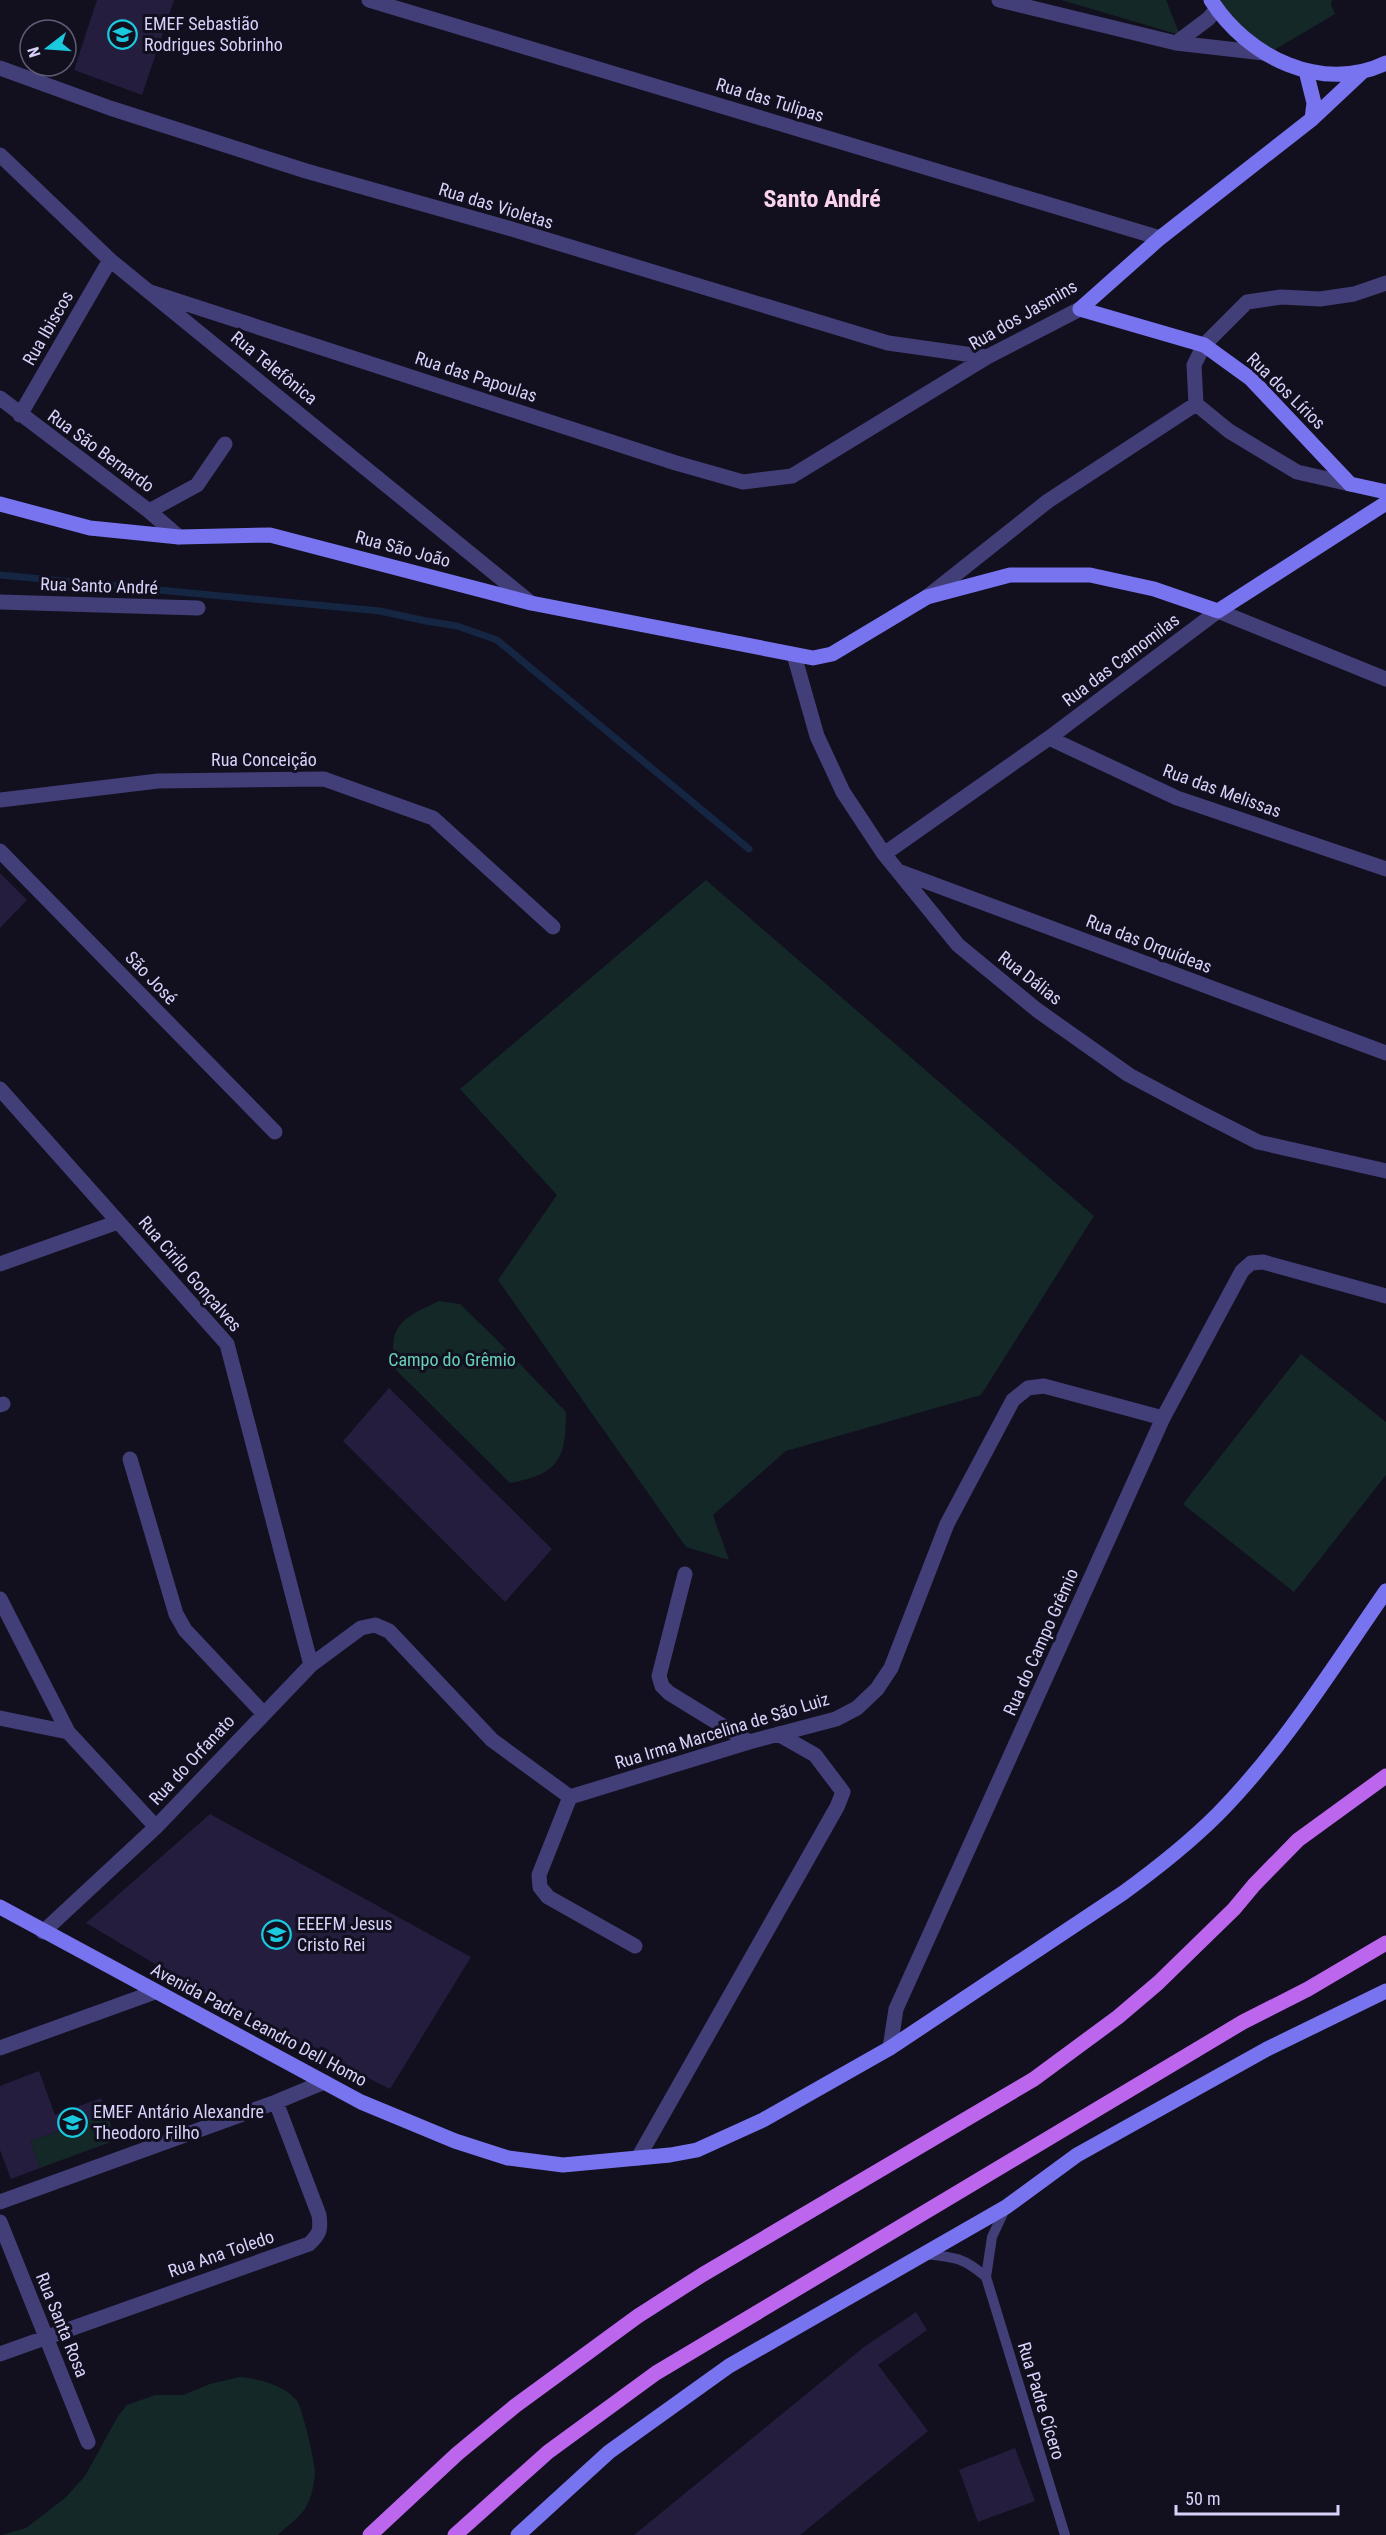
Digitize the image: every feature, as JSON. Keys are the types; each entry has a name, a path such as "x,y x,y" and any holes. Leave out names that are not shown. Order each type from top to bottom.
{"main road":[{"path":"370,2535 457,2454 515,2406 638,2316 702,2275 1034,2079 1118,2017 1166,1976 1234,1909 1298,1840 1386,1776"},
{"path":"455,2535 548,2452 656,2373 1223,2034 1386,1943"}],"street":[{"name":"Rua das Tulipas","path":"369,0 1160,238"},
{"path":"999,0 1176,43 1264,53"},
{"path":"1176,43 1208,20 1214,4 1238,32 1264,53 1306,71 1324,75 1361,73 1386,63"},
{"name":"Rua das Violetas","path":"0,68 110,108 306,171 508,228 876,339 987,357"},
{"path":"1306,71 1314,103 1312,119"},
{"name":"Rua dos Jasmins","path":"792,476 987,357 1080,309 1160,238 1312,119 1361,73"},
{"name":"Rua Telefônica","path":"0,155 110,260 531,603"},
{"name":"Rua Ibiscos","path":"20,416 110,260"},
{"path":"1386,283 1354,294 1331,298 1281,297 1246,302 1204,345 1194,365 1196,404 1228,431 1297,472 1386,492"},
{"name":"Rua das Papoulas","path":"150,292 676,463 743,482 792,476"},
{"name":"Rua dos Lírios","path":"1080,309 1204,345 1251,379 1350,484"},
{"name":"Rua São Bernardo","path":"0,398 20,416 149,511 179,537"},
{"path":"927,597 1048,501 1196,404"},
{"path":"149,511 197,485 225,444"},
{"name":"Rua das Camomilas","path":"884,854 1049,738 1218,610 1386,503"},
{"name":"Rua São João","path":"0,504 90,528 179,537 270,535 531,603 813,658 832,654 927,597 1010,575 1090,575 1154,589 1218,610"},
{"name":"Rua Santo André","path":"0,602 198,608"},
{"path":"1218,610 1386,679"},
{"name":"Rua Dálias","path":"794,655 817,736 843,792 884,854 958,945 1037,1010 1129,1075 1258,1142 1386,1171"},
{"name":"Rua das Melissas","path":"1049,738 1177,798 1386,869"},
{"name":"Rua Conceição","path":"0,800 158,781 324,779 433,818 552,927"},
{"name":"São José","path":"0,851 275,1132"},
{"name":"Rua das Orquídeas","path":"898,870 1386,1053"},
{"name":"Rua Cirilo Gonçalves","path":"0,1089 227,1344 311,1665"},
{"path":"0,1264 118,1222"},
{"name":"Rua do Campo Grêmio","path":"890,2048 896,2009 1163,1418 1242,1271 1251,1263 1263,1262 1386,1296"},
{"name":"Rua Irma Marcelina de São Luiz","path":"570,1797 749,1742 836,1719 857,1708 877,1689 891,1668 947,1524 1014,1400 1028,1388 1044,1386 1163,1418"},
{"path":"130,1459 176,1614 185,1630 263,1713"},
{"path":"685,1574 659,1676 662,1686 669,1694 749,1742"},
{"name":"Avenida Padre Leandro Dell Homo","path":"0,1907 361,2102 445,2137 508,2158 563,2165 697,2150 763,2120 890,2048 1123,1893 1186,1844 1219,1813 1277,1746 1330,1675 1386,1591"},
{"path":"0,1599 68,1732 156,1827"},
{"name":"Rua do Orfanato","path":"43,1932 156,1827 311,1665 361,1628 375,1625 389,1631 492,1740 570,1797"},
{"path":"0,1718 68,1732"},
{"path":"638,2158 837,1807 843,1792 815,1755 778,1734"},
{"path":"570,1797 538,1875 540,1887 548,1897 635,1946"},
{"path":"518,2535 609,2452 729,2366 1006,2207 1087,2149 1267,2049 1386,1991"},
{"path":"0,2048 155,1992"},
{"path":"0,2202 276,2102 324,2082"},
{"name":"Rua Ana Toledo","path":"0,2354 309,2244 321,2228 319,2215 276,2102"},
{"name":"Rua Santa Rosa","path":"0,2222 88,2442"}],"lane":[{"name":"Rua Padre Cícero","path":"1006,2207 992,2237 986,2277 1065,2535"},
{"path":"924,2254 961,2259 969,2262 986,2277"}],"green space":[{"path":"1061,0 1166,0 1180,35"},
{"path":"1220,0 1332,0 1331,4 1335,14 1269,53 1224,10"},
{"path":"706,880 1094,1216 981,1395 786,1451 713,1515 729,1560 686,1547 498,1280 557,1195 460,1089"},
{"name":"Campo do Grêmio","path":"439,1301 460,1304 566,1412 566,1428 561,1453 549,1469 539,1475 510,1483 396,1370 393,1355 395,1333 406,1319"},
{"path":"1301,1354 1386,1422 1386,1475 1294,1592 1183,1504"},
{"path":"107,2114 116,2140 40,2168 30,2141"},
{"path":"239,2377 271,2384 292,2396 297,2401 308,2437 315,2473 311,2494 302,2513 278,2535 2,2535 26,2528 65,2498 85,2476 118,2416 127,2405 155,2395 183,2395 210,2384"}],"building":[{"name":"EMEF Sebastião Rodrigues Sobrinho","path":"97,0 174,0 142,95 78,71 78,58"},
{"path":"0,873 27,900 0,928"},
{"path":"389,1388 552,1549 505,1602 343,1441"},
{"path":"210,1814 471,1957 390,2089 224,2005 86,1923"},
{"path":"39,2071 55,2115 101,2098 107,2114 30,2141 40,2168 11,2179 0,2150 0,2086"},
{"path":"916,2312 927,2330 878,2365 928,2431 800,2535 634,2535 864,2347"},
{"path":"1015,2448 1035,2501 978,2522 959,2470"}],"waterway":[{"path":"0,575 380,611 457,626 497,640 749,849"}],"place":[{"name":"EMEF Sebastião Rodrigues Sobrinho","path":"123,34"},
{"name":"EEEFM Jesus Cristo Rei","path":"276,1934"},
{"name":"EMEF Antário Alexandre Theodoro Filho","path":"72,2122"}],"district":[{"name":"Santo André","path":"822,199"}]}
